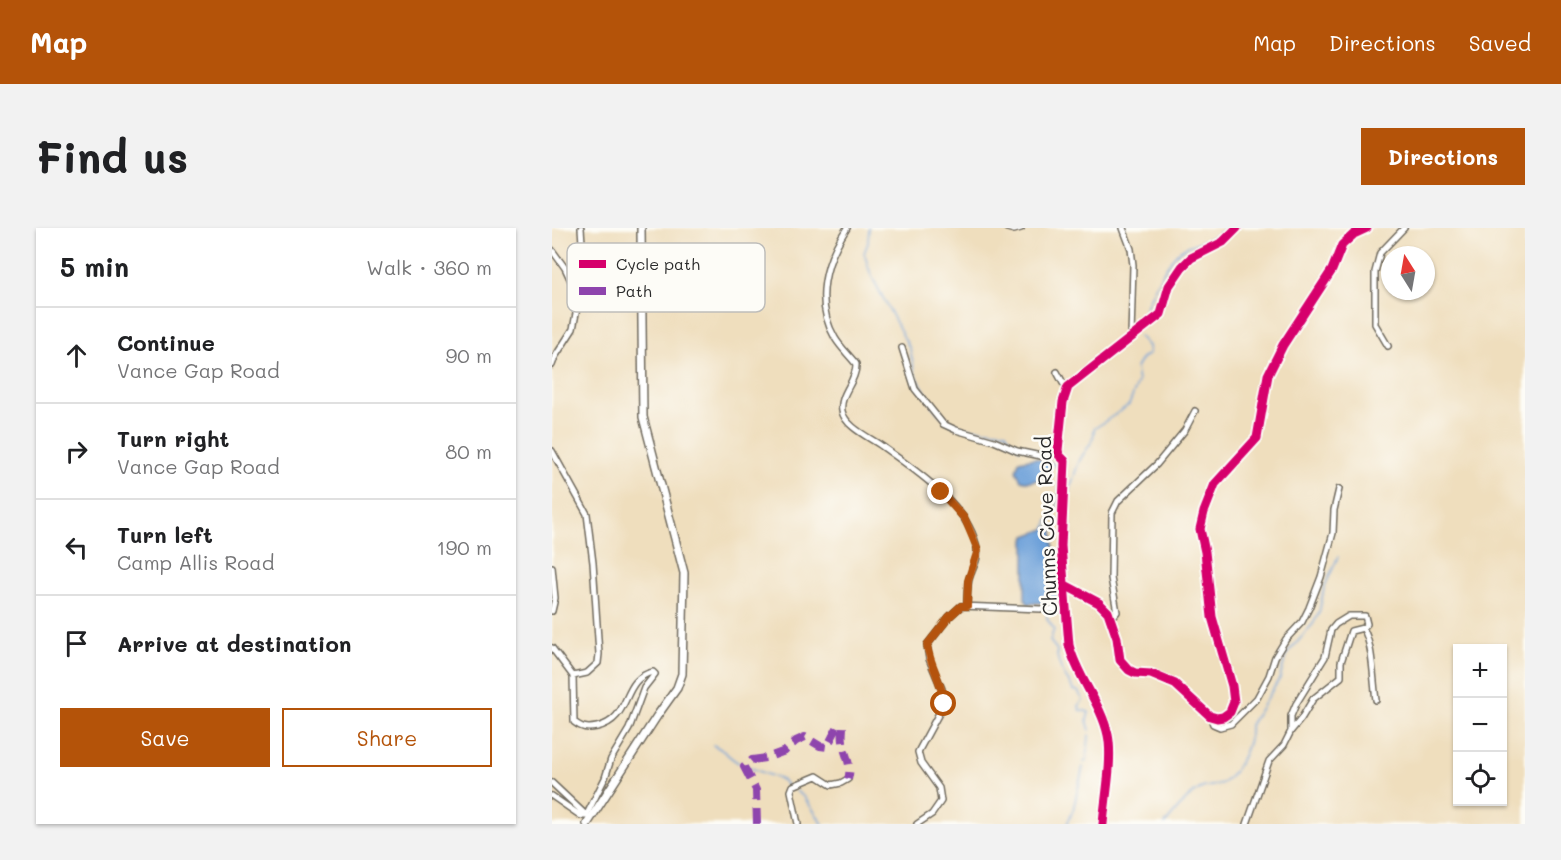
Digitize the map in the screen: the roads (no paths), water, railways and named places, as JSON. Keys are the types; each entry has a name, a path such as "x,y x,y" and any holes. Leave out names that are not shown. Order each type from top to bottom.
{"main road":[{"path":"641,228 641,243"},
{"path":"588,820 677,688 682,674 684,573 643,417 642,312"}],"street":[{"path":"581,228 582,243"},
{"path":"847,228 833,249 824,287 826,314 831,329 836,340 856,364 856,372 842,401 842,412 853,427 941,492 965,519 978,550 968,581 967,606"},
{"path":"1008,228 1014,230 1021,228"},
{"path":"1123,228 1133,256 1131,336"},
{"path":"1057,372 1068,387 1161,314 1169,286 1182,267 1191,258 1223,242 1237,228"},
{"path":"1065,585 1099,603 1108,612 1112,618 1120,660 1124,665 1135,673 1151,674 1175,684 1210,716 1223,717 1230,712 1234,702 1232,686 1212,616 1205,552 1200,529 1204,512 1215,484 1257,438 1268,375 1283,345 1332,270 1342,246 1354,234 1367,228"},
{"path":"1388,346 1375,324 1375,272 1380,253 1404,228"},
{"path":"552,250 567,272"},
{"path":"552,366 555,357 573,329 576,312"},
{"path":"552,351 562,347"},
{"path":"902,348 915,389 943,424 1017,451 1041,456 1059,456"},
{"name":"Chunns Cove Road","path":"1068,387 1063,402 1058,443 1059,456 1065,461 1060,528 1071,653 1100,712 1109,737 1110,752 1103,824"},
{"path":"1112,618 1117,612 1110,578 1112,513 1118,501 1157,464 1185,430 1195,411"},
{"path":"552,452 587,514 593,563 598,663 587,673 573,676"},
{"path":"1210,716 1213,724 1220,727 1231,724 1245,712 1257,698 1286,639 1302,622 1310,608 1333,533 1334,510 1339,489"},
{"path":"552,567 555,598 552,611"},
{"path":"916,824 932,814 941,801 939,788 921,763 918,752 944,704 942,688 929,658 927,645 949,617 961,606 1067,610"},
{"path":"1247,824 1269,761 1284,745 1313,699 1341,677 1341,662 1351,631 1363,628 1367,624 1367,620 1362,615 1349,616 1331,630 1325,657 1296,704 1291,731"},
{"path":"1363,628 1371,659 1376,700"},
{"path":"552,648 573,676 574,722 580,727 588,729 607,724 621,711 633,685 644,674 652,672 654,674 644,688 629,729 611,759 588,820"},
{"path":"798,824 791,791 793,786 817,776 831,785 848,779"},
{"path":"552,783 588,820"},
{"path":"552,796 588,820"}],"water":[{"path":"1035,458 1052,463 1040,478 1031,481 1021,480 1016,471 1019,461"},
{"path":"1050,527 1053,530 1055,581 1059,586 1058,598 1051,602 1028,604 1025,599 1026,536"}],"waterway":[{"path":"869,228 868,243 864,253 871,275 910,349 915,374 937,412 951,423 966,428 1006,432 1020,449"},
{"path":"1141,324 1147,306 1171,261 1184,248 1206,240 1225,228"},
{"path":"1065,497 1080,460 1091,442 1094,429 1129,405 1138,382 1136,368 1142,358 1149,354 1148,346 1139,336"},
{"path":"1046,530 1047,523 1058,503 1059,491 1060,468 1051,463"},
{"path":"1165,824 1192,795 1202,788 1221,784 1239,764 1249,740 1250,725 1280,678 1286,655 1313,624 1319,613 1324,588 1338,557"},
{"path":"1047,615 1054,629 1050,641 1057,650 1063,673 1073,690 1078,691 1083,700 1079,706 1080,710 1089,712 1087,720 1090,730"},
{"path":"1084,762 1087,759 1089,735"},
{"path":"713,745 739,763"},
{"path":"746,766 782,780 787,786"},
{"path":"1067,824 1073,810 1083,767"},
{"path":"796,791 804,797 823,824"}]}
